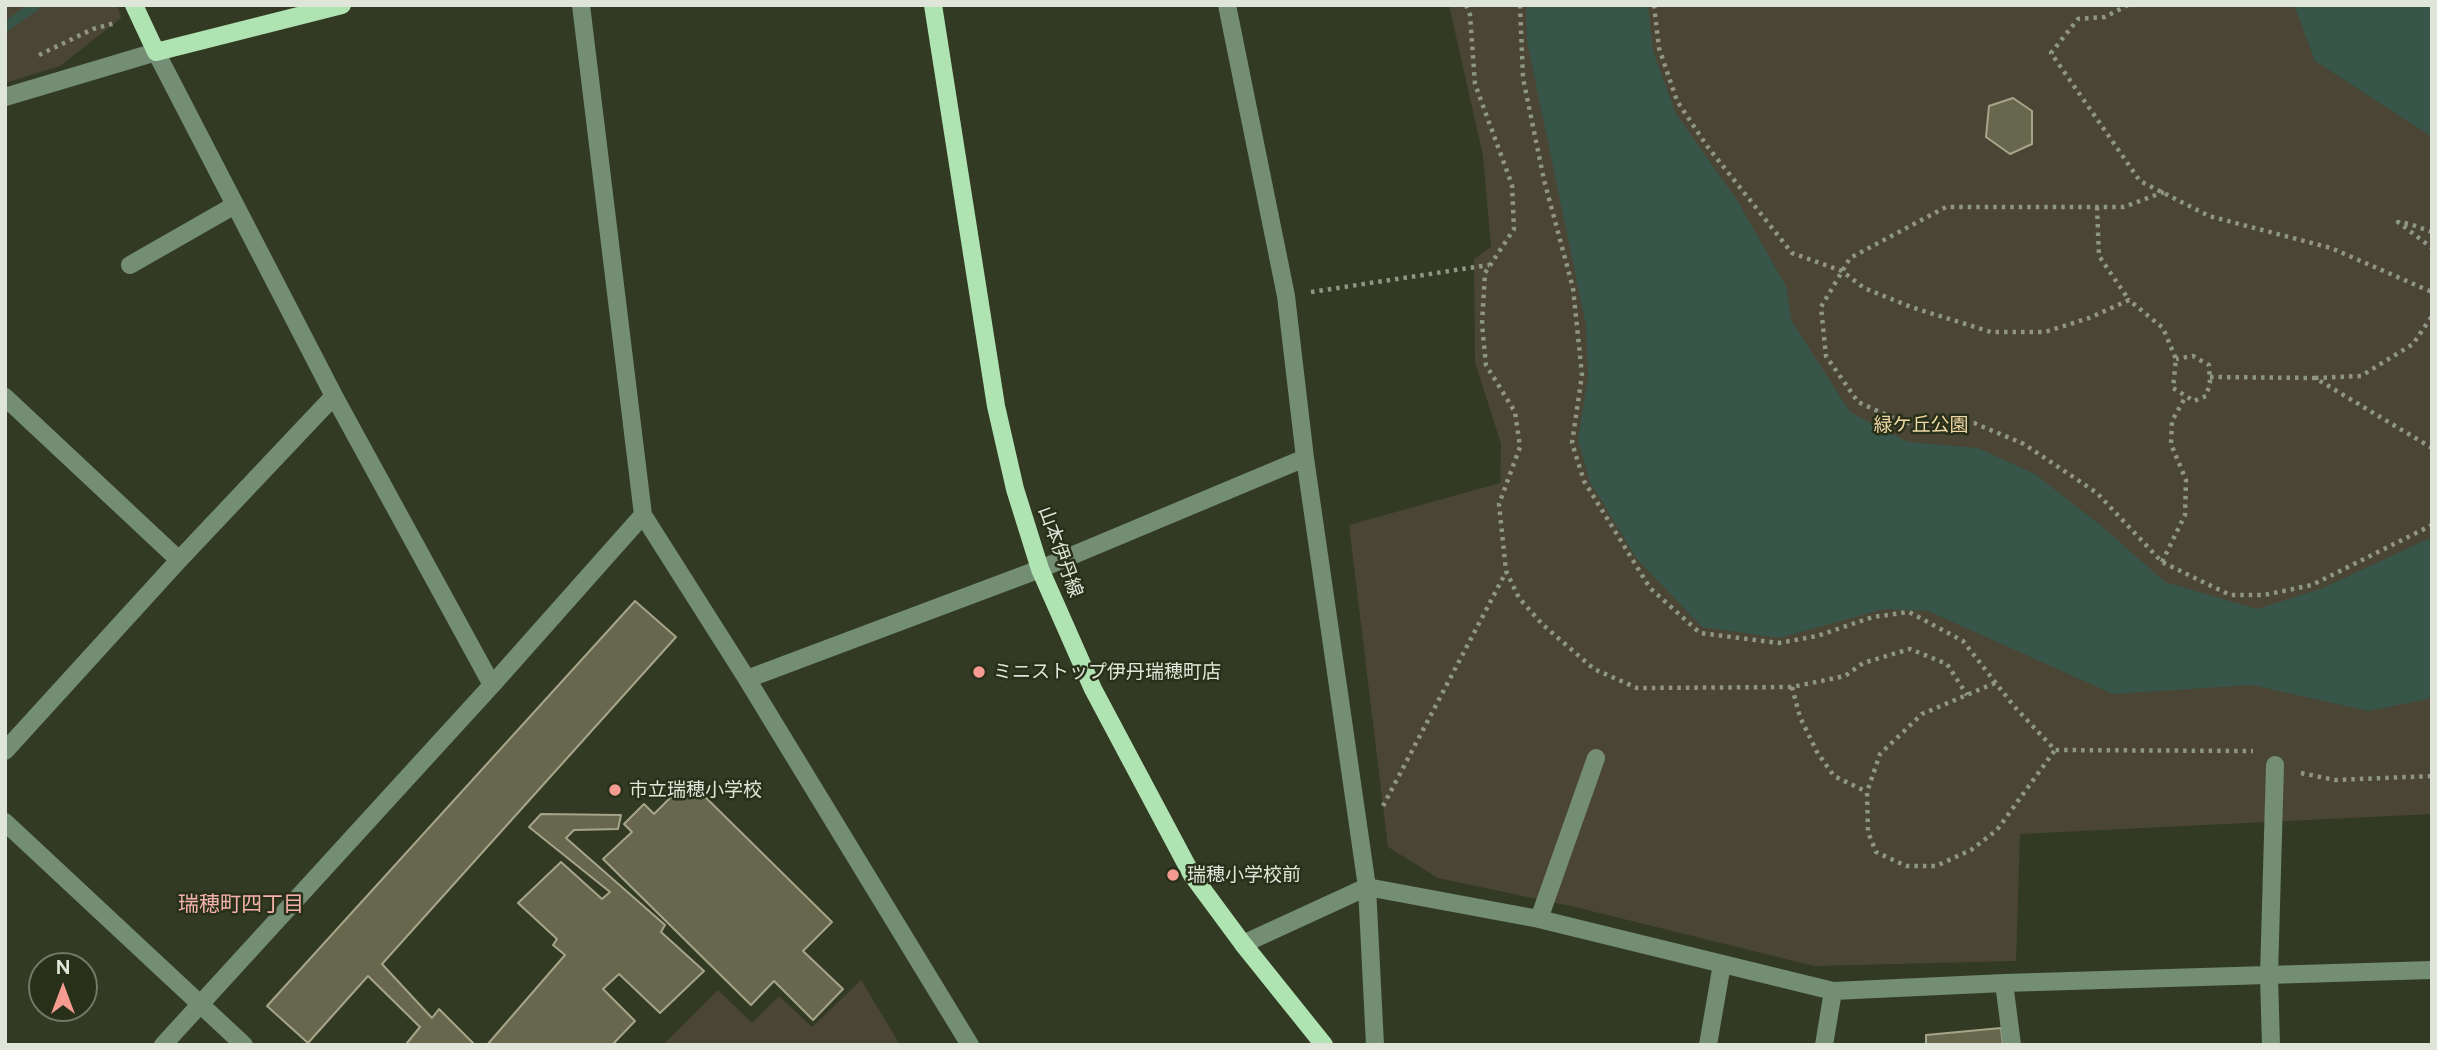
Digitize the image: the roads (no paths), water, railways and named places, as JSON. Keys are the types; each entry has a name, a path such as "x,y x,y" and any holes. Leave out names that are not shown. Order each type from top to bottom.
{"main road":[{"path":"136,11 156,52 342,5"},
{"name":"山本伊丹線","path":"933,5 996,406 1015,489 1040,569 1093,689 1192,875 1324,1045"}],"street":[{"path":"581,5 643,515 747,679 970,1045"},
{"path":"1227,5 1286,296 1306,458 1367,887 1375,1045"},
{"path":"5,97 156,52 334,396 492,685"},
{"path":"130,265 235,205"},
{"path":"5,751 179,560 334,396"},
{"path":"5,397 179,560"},
{"path":"747,679 1040,569 1306,458"},
{"path":"163,1045 492,685 643,515"},
{"path":"1539,919 1596,758"},
{"path":"2271,1045 2269,976 2274,765"},
{"path":"5,822 244,1045"},
{"path":"1243,944 1367,887 1539,919 1833,991 2432,970"},
{"path":"1708,1045 1722,964"},
{"path":"2004,983 2012,1045"},
{"path":"1824,1045 1833,991"}],"waterway":[{"path":"5,27 36,5"}],"place":[{"name":"ミニストップ伊丹瑞穂町店","path":"979,672"},
{"name":"市立瑞穂小学校","path":"615,790"},
{"name":"瑞穂小学校前","path":"1173,875"}],"district":[{"name":"瑞穂町四丁目","path":"241,905"}],"park label":[{"name":"緑ケ丘公園","path":"1921,425"}]}
